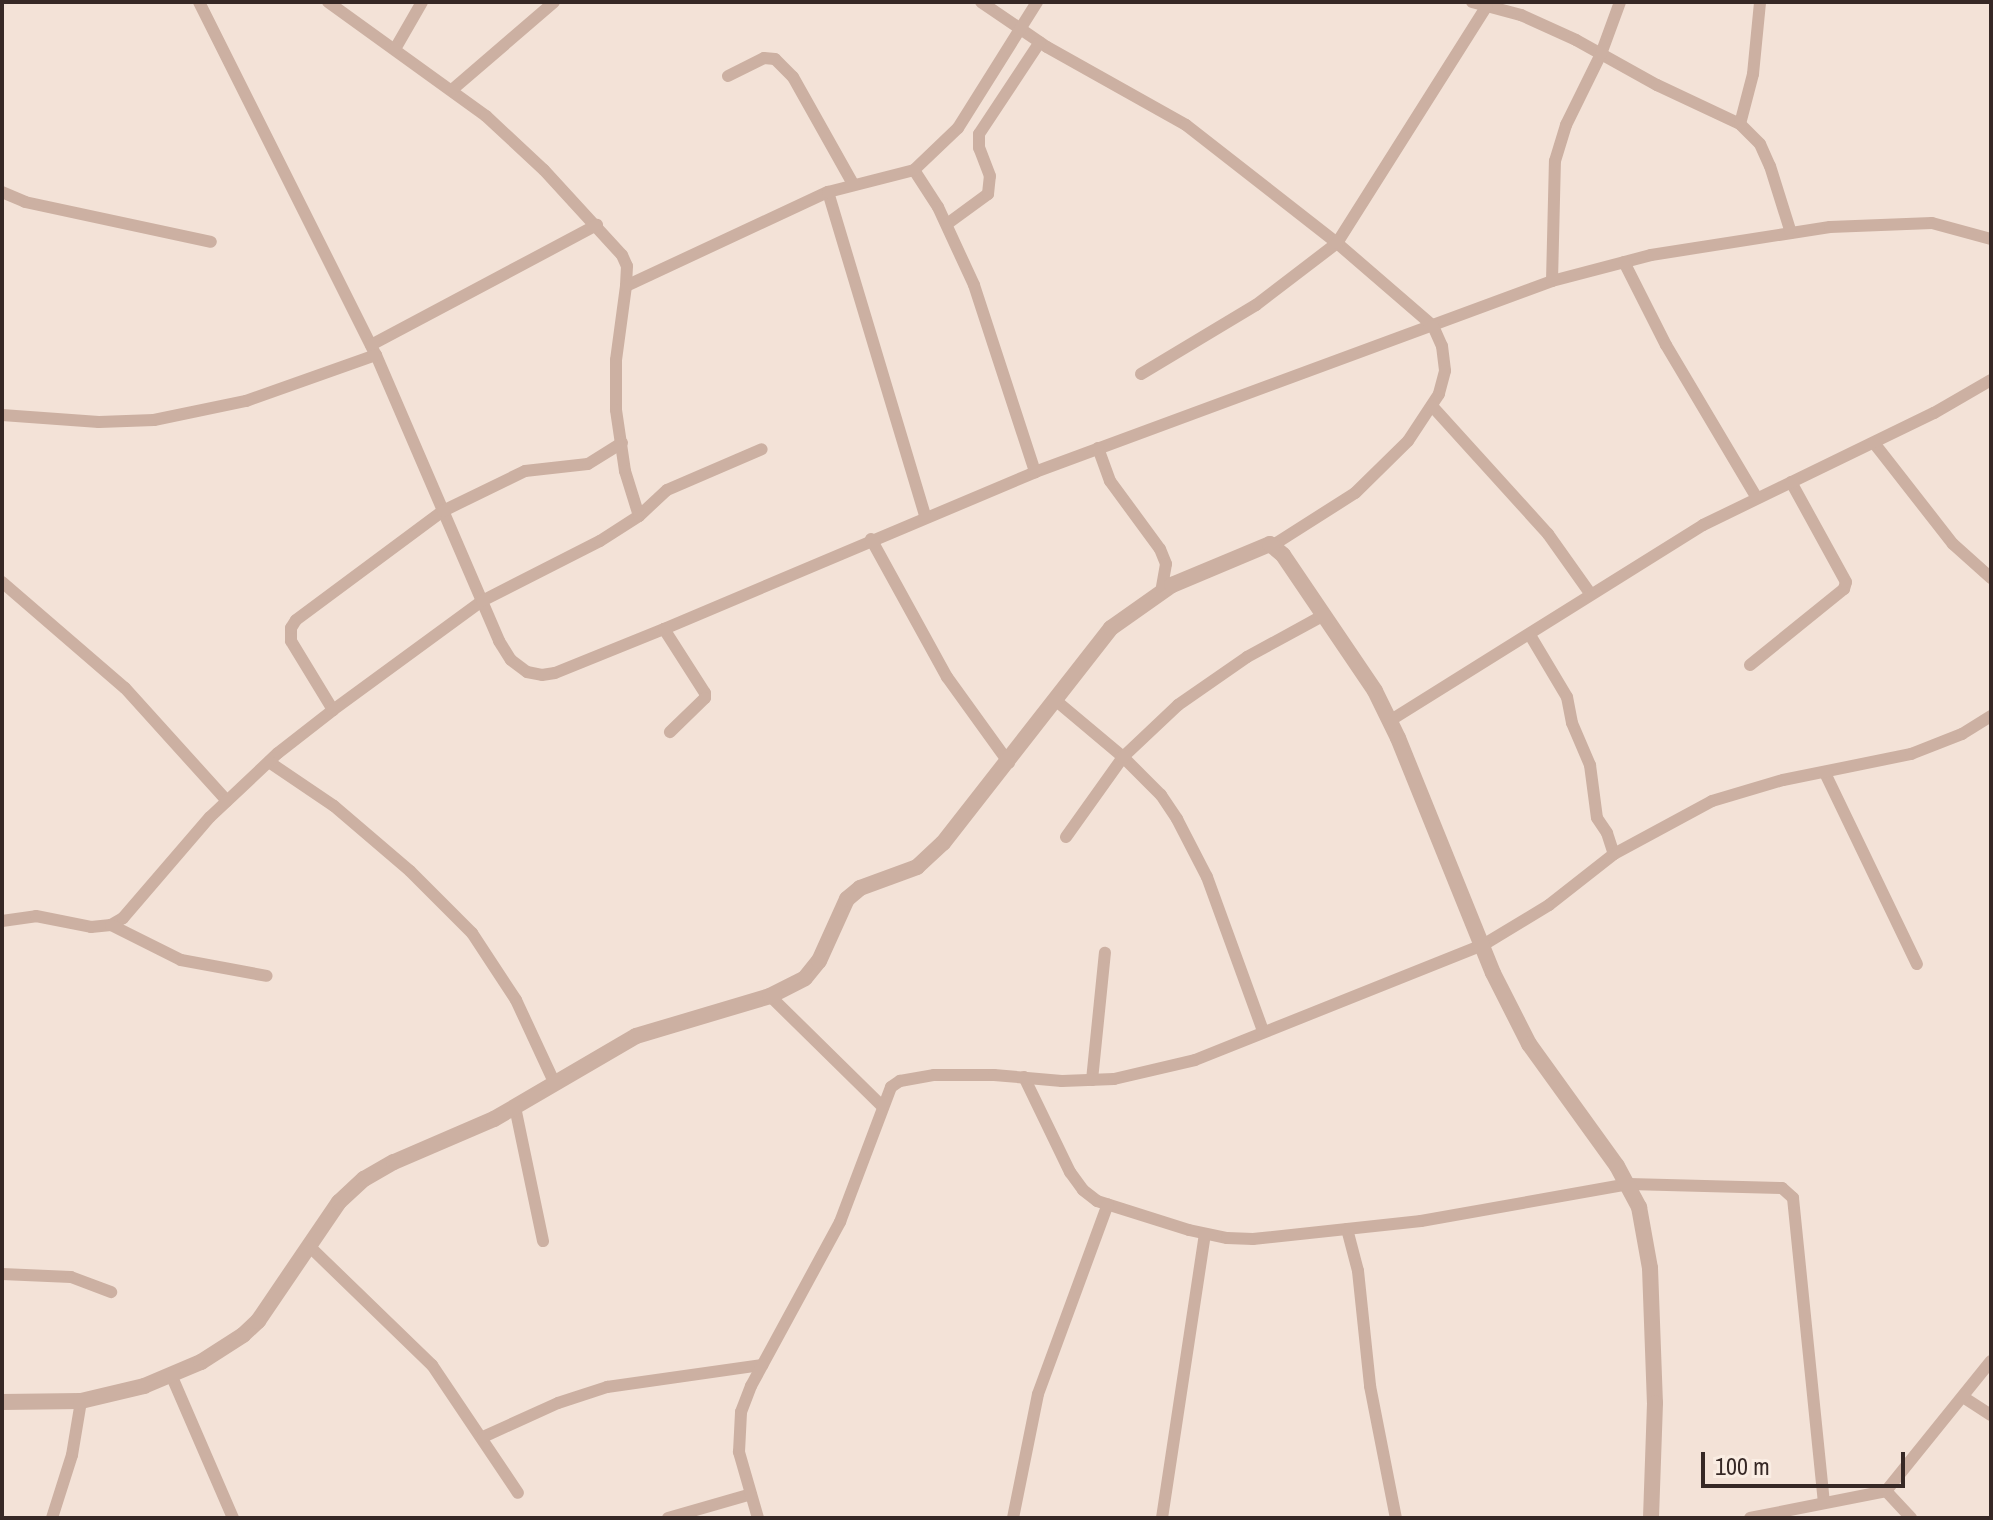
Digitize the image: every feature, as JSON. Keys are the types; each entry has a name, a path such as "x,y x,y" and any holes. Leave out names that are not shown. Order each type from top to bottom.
{"street":[{"path":"199,2 374,350 482,601 511,660 527,672 542,675 555,673 664,629 1035,472 1552,281 1624,262 1791,233 1909,222 1960,228 1991,239"},
{"path":"328,2 453,89 544,170 622,255 627,266 616,360 616,410 625,471 639,516"},
{"path":"395,49 422,2"},
{"path":"453,89 554,2"},
{"path":"2,1402 81,1401 172,1377 243,1335 280,1292 308,1245 349,1190 364,1179 515,1107 636,1036 770,996 805,978 819,961 838,914 853,893 927,859 1009,763 1054,699 1111,628 1161,591 1265,545 1275,544 1355,493 1408,441 1432,406 1445,371 1442,346 1433,326 1337,243 1186,125 1040,42 981,2"},
{"path":"626,286 828,192 914,170 958,128 1037,2"},
{"path":"1472,2 1521,15 1740,124 1760,144 1791,233"},
{"path":"1552,281 1555,161 1566,125 1601,54 1620,2"},
{"path":"1740,124 1753,74 1760,2"},
{"path":"1141,374 1256,305 1337,243 1487,6"},
{"path":"947,224 988,194 990,176 979,148 979,134 1040,42"},
{"path":"728,76 764,58 775,59 793,77 853,184"},
{"path":"914,170 947,224 974,285 1035,472"},
{"path":"2,192 25,202 211,242"},
{"path":"828,192 925,516"},
{"path":"2,415 99,422 154,420 246,401 374,350 597,225"},
{"path":"1624,262 1666,345 1757,498"},
{"path":"1391,720 1703,525 1874,443 1991,380"},
{"path":"1432,406 1548,534 1590,593"},
{"path":"333,710 291,641 291,628 443,511 525,471 588,464 622,443"},
{"path":"1874,443 1953,544 1991,578"},
{"path":"1098,448 1110,481 1160,549 1166,564 1161,591"},
{"path":"2,921 36,916 91,927 111,925 123,918 227,801 333,710 482,601 600,541 639,516 667,490 762,449"},
{"path":"1750,665 1844,589 1840,566 1791,482"},
{"path":"871,539 947,677 1009,763"},
{"path":"1275,544 1391,720 1500,988 1534,1054 1629,1184 1645,1226 1650,1268 1655,1403 1651,1518"},
{"path":"2,582 125,688 227,801"},
{"path":"1066,837 1123,757 1209,680 1324,615"},
{"path":"664,629 705,693 705,698 670,732"},
{"path":"1530,635 1567,697 1572,723 1590,765 1597,818 1607,833 1614,854"},
{"path":"1054,699 1123,757 1161,795 1194,848 1263,1031"},
{"path":"758,1518 737,1434 741,1412 762,1365 840,1222 891,1087 913,1077 1092,1080 1148,1074 1195,1060 1483,945 1549,905 1614,854 1712,801 1783,780 1911,754 1962,734 1991,716"},
{"path":"269,762 334,806 410,871 472,933 511,990 555,1084"},
{"path":"1825,773 1917,964"},
{"path":"111,925 181,960 209,968 267,976"},
{"path":"1092,1080 1105,953"},
{"path":"770,996 883,1107"},
{"path":"1024,1077 1070,1172 1083,1190 1108,1204 1205,1234 1253,1239 1421,1221 1629,1184 1782,1188 1793,1198 1824,1501"},
{"path":"515,1107 543,1241"},
{"path":"1013,1518 1038,1394 1108,1204"},
{"path":"1347,1229 1358,1271 1370,1386 1396,1518"},
{"path":"1162,1518 1205,1234"},
{"path":"308,1245 432,1365 518,1493"},
{"path":"2,1274 71,1277 111,1292"},
{"path":"1750,1518 1886,1491 1991,1361"},
{"path":"483,1437 558,1403 607,1387 762,1365"},
{"path":"172,1377 233,1518"},
{"path":"1963,1397 1991,1415"},
{"path":"52,1518 72,1455 81,1401"},
{"path":"1886,1491 1911,1518"},
{"path":"668,1518 751,1494"}]}
